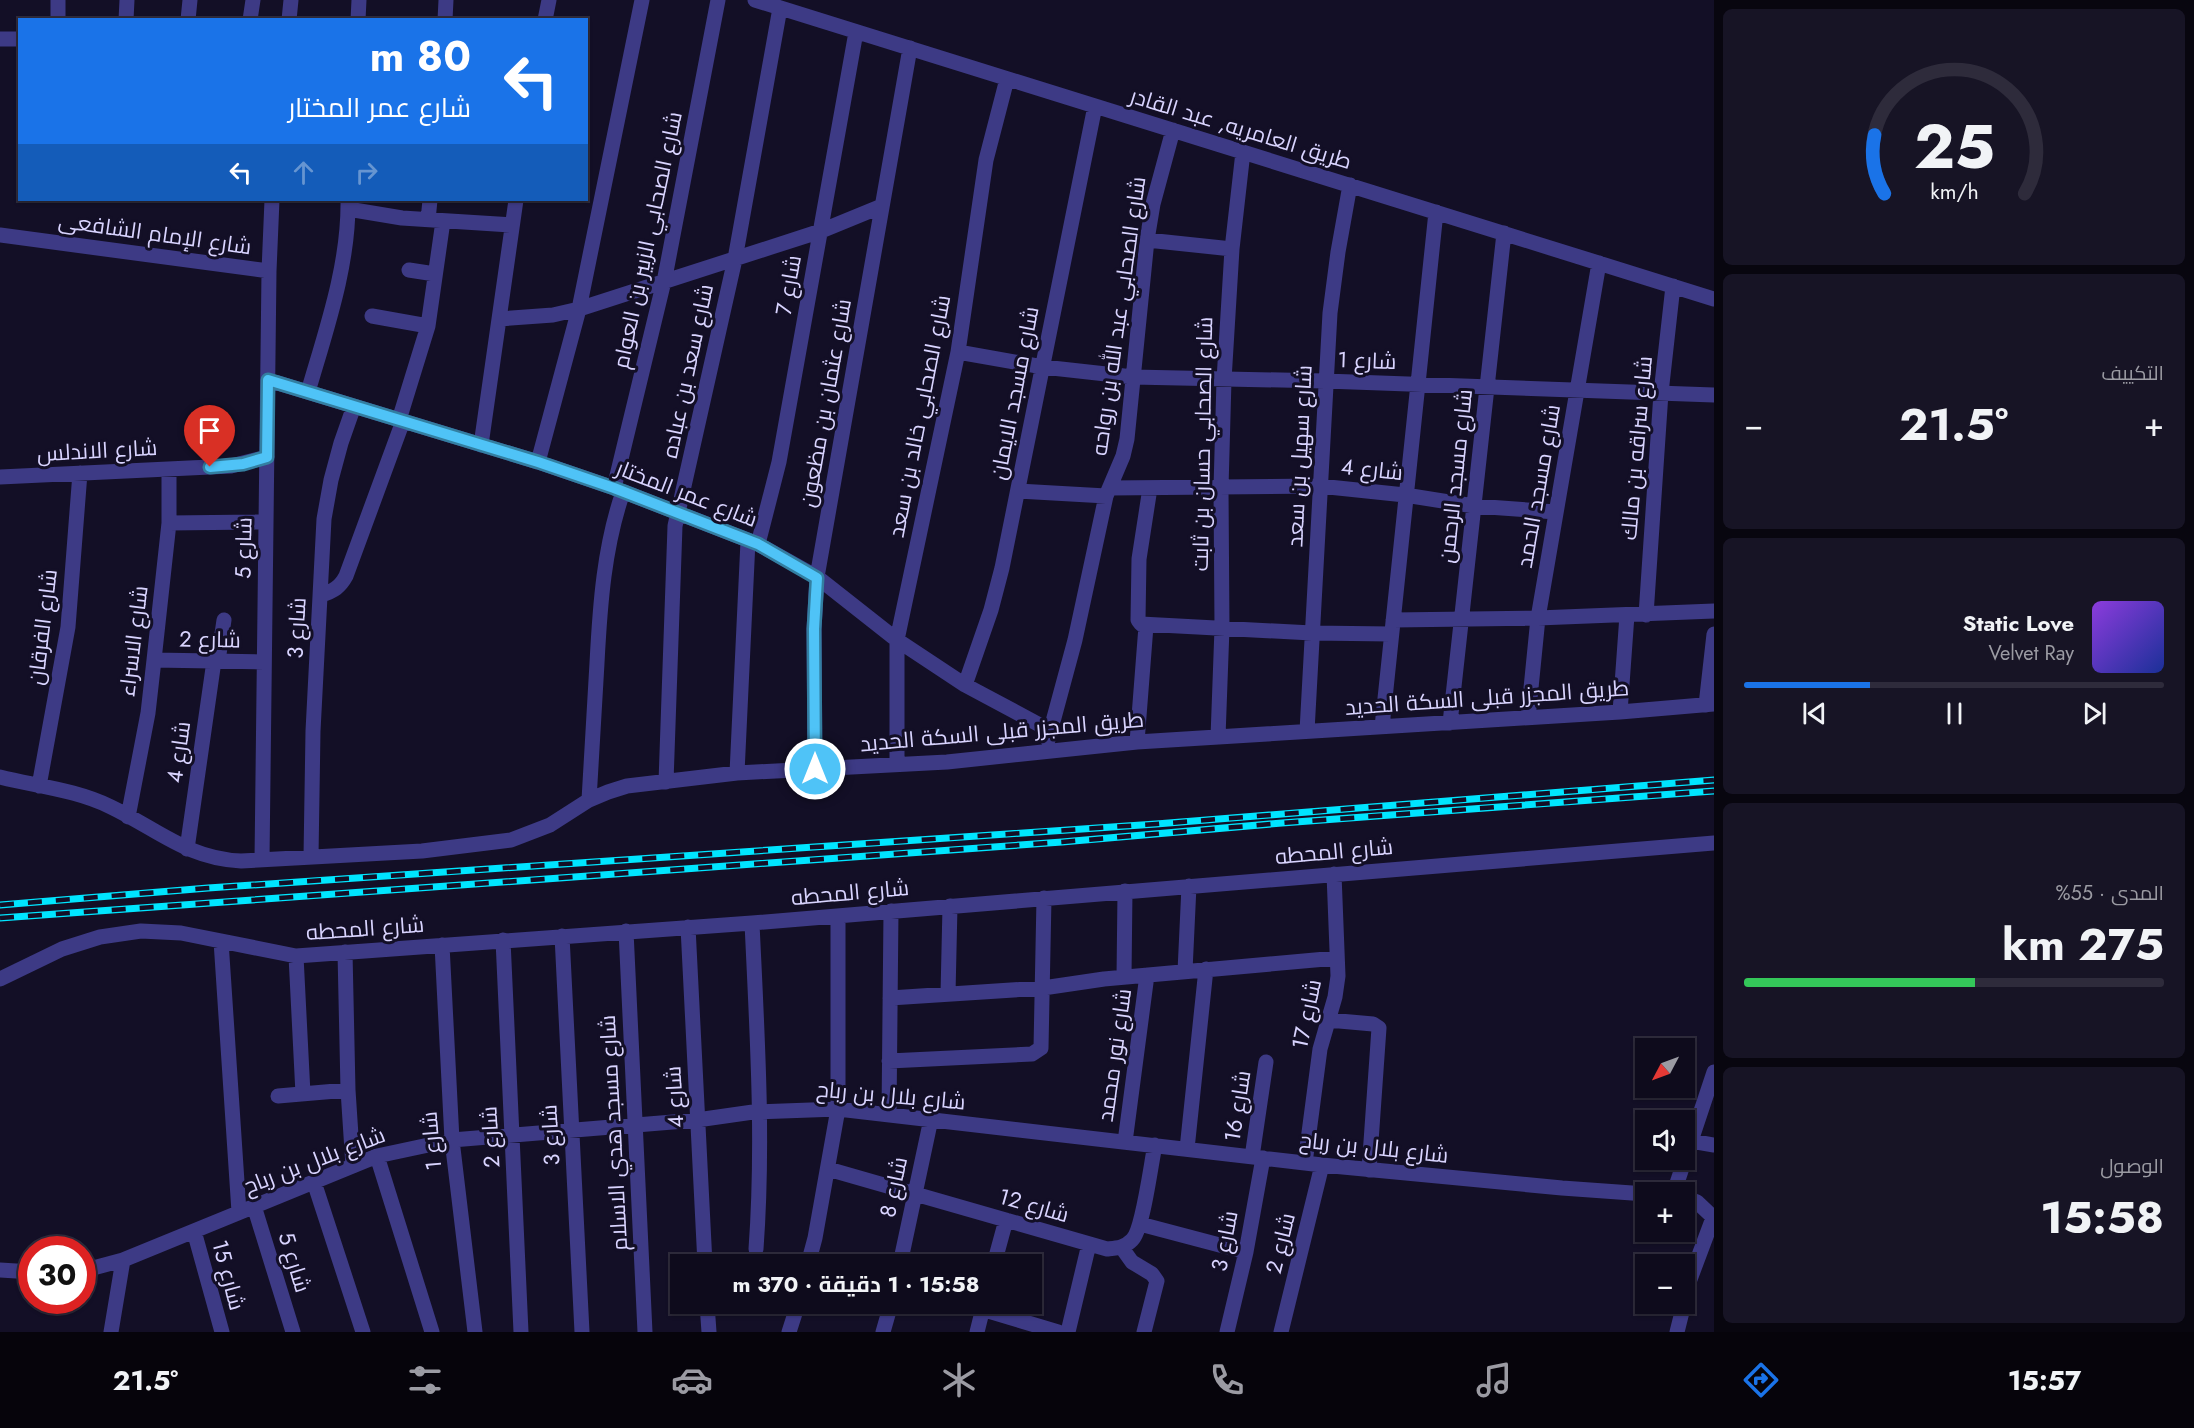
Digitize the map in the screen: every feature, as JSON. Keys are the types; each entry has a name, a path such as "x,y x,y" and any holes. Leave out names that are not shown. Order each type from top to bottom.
{"street":[{"path":"58,0 58,18"},
{"path":"126,18 127,0"},
{"path":"188,18 190,0"},
{"path":"250,18 253,0"},
{"path":"289,18 291,0"},
{"path":"358,18 360,0"},
{"path":"445,18 446,0"},
{"path":"545,18 549,0"},
{"path":"538,462 579,309 642,0"},
{"name":"شارع الصحابي الزبير بن العوام","path":"589,800 603,582 610,537 618,490 664,283 718,0"},
{"name":"طريق العامريه, عبد القادر","path":"755,0 1714,299"},
{"name":"شارع سعد بن عباده","path":"666,782 673,539 735,259 780,8"},
{"name":"شارع 7","path":"737,773 753,542 779,462 856,32"},
{"path":"0,39 18,39"},
{"name":"شارع عثمان بن مظعون","path":"815,769 814,629 817,578 910,48"},
{"name":"شارع الصحابي خالد بن سعد","path":"897,764 897,640 958,352 986,160 1007,79"},
{"name":"شارع مسجد الايمان","path":"965,685 993,599 1018,491 1095,106"},
{"name":"شارع الصحابي عبد الله بن رواحه","path":"1045,752 1075,640 1108,492 1127,440 1147,240 1162,168 1173,130"},
{"name":"شارع الصحابي حسان بن ثابت","path":"1218,737 1224,380 1232,249 1243,152"},
{"name":"شارع سهيل بن سعد","path":"1306,732 1325,381 1334,283 1350,185"},
{"name":"شارع 5","path":"262,860 269,271 272,201"},
{"path":"321,595 333,592 346,576 401,420 428,326 435,274 435,220 430,201"},
{"path":"481,445 516,201"},
{"path":"308,392 338,279 348,204 375,214 512,225"},
{"path":"499,320 544,316 579,309 821,231 882,207"},
{"name":"شارع 1","path":"1382,727 1436,212"},
{"name":"شارع مسجد الرحمن","path":"1450,723 1504,234"},
{"name":"شارع الإمام الشافعى","path":"0,235 269,271"},
{"path":"1147,240 1232,249"},
{"name":"شارع مسجد الحمد","path":"1528,718 1538,618 1599,263"},
{"path":"409,270 435,274"},
{"name":"شارع سراقه بن مالك","path":"1646,615 1661,393 1673,286"},
{"path":"372,316 428,326"},
{"name":"شارع 1","path":"958,352 1043,367 1133,377 1325,381 1714,395"},
{"name":"شارع عمر المختار","path":"268,380 538,462 753,542 817,578 897,640 965,685 1051,731"},
{"name":"شارع 3","path":"311,857 313,731 324,519 331,480 354,406"},
{"name":"شارع الاندلس","path":"0,477 231,466 267,457"},
{"name":"شارع الاسراء","path":"129,817 146,723 154,660 169,523 169,469"},
{"name":"شارع الفرقان","path":"39,786 69,627 80,473"},
{"name":"شارع 4","path":"1018,491 1108,492 1150,488 1319,486 1405,495 1474,506 1556,513"},
{"path":"1150,488 1139,559 1138,620 1146,626 1312,633 1461,619 1646,615 1714,610"},
{"path":"169,523 266,522"},
{"path":"1620,712 1627,615"},
{"name":"شارع 4","path":"187,849 224,620"},
{"path":"1137,742 1146,626"},
{"path":"1710,704 1714,634"},
{"name":"شارع 2","path":"154,660 264,662"},
{"name":"طريق المجزر قبلى السكة الحديد","path":"0,777 91,799 187,849 223,860 262,860 422,851 511,840 550,825 589,800 627,786 737,773 976,760 1137,742 1620,712 1710,704"},
{"name":"شارع المحطه","path":"0,979 62,949 100,937 141,931 181,933 296,956 752,923 1714,843"},
{"name":"شارع 17","path":"1305,1163 1320,1048 1335,997 1337,958 1334,874"},
{"path":"1185,971 1189,886"},
{"path":"1124,977 1125,891"},
{"path":"889,1061 1037,1052 1042,1044 1044,898"},
{"path":"948,994 950,906"},
{"path":"889,1114 891,911"},
{"path":"810,1254 838,1109 838,916"},
{"path":"752,923 760,1112 756,1249"},
{"name":"شارع 4","path":"688,927 704,1254"},
{"name":"شارع مسجد هدي الاسلام","path":"626,932 645,1332"},
{"name":"شارع 3","path":"562,936 582,1332"},
{"name":"شارع 2","path":"503,940 521,1332"},
{"path":"221,941 238,1212"},
{"name":"شارع 1","path":"442,945 452,1140 475,1332"},
{"path":"345,952 348,1090 353,1166"},
{"path":"296,956 303,1094"},
{"path":"890,998 1043,988 1124,977 1337,958"},
{"path":"1187,1149 1206,969"},
{"name":"شارع نور محمد","path":"1125,1142 1147,975"},
{"path":"1328,1020 1373,1024 1380,1028 1368,1170"},
{"name":"شارع 16","path":"1257,1157 1266,1062"},
{"path":"1695,1129 1714,1072"},
{"path":"278,1096 348,1090"},
{"name":"شارع بلال بن رباح","path":"96,1267 123,1260 377,1156 452,1140 697,1120 760,1112 838,1109 1368,1170 1635,1193"},
{"name":"شارع 8","path":"902,1254 931,1119"},
{"path":"1695,1142 1714,1145"},
{"path":"1144,1332 1157,1281 1152,1274 1132,1262 1122,1248 1134,1238 1140,1224 1155,1145"},
{"path":"377,1156 432,1332"},
{"name":"شارع 3","path":"1227,1332 1246,1252 1257,1157"},
{"name":"شارع 2","path":"1281,1332 1322,1165"},
{"name":"شارع 12","path":"828,1169 1107,1249 1122,1248"},
{"path":"314,1182 363,1332"},
{"path":"1695,1201 1713,1218 1695,1266"},
{"name":"شارع 5","path":"254,1206 293,1332"},
{"path":"997,1254 1006,1220"},
{"path":"1140,1224 1246,1252"},
{"name":"شارع 15","path":"194,1231 222,1332"},
{"path":"1068,1332 1089,1244"},
{"path":"111,1332 123,1260"},
{"path":"0,1270 18,1271"},
{"path":"708,1314 709,1332"},
{"path":"789,1332 794,1314"},
{"path":"883,1332 888,1314"},
{"path":"977,1332 981,1314"},
{"path":"1006,1314 1059,1332"},
{"path":"1677,1332 1681,1314"}],"railway":[{"path":"0,905 208,888 1156,824 1714,780"},
{"path":"0,918 1062,842 1714,791"}],"route":[{"path":"210,467 243,464 267,457 268,380 538,462 758,544 817,578 814,629 815,769"}]}
